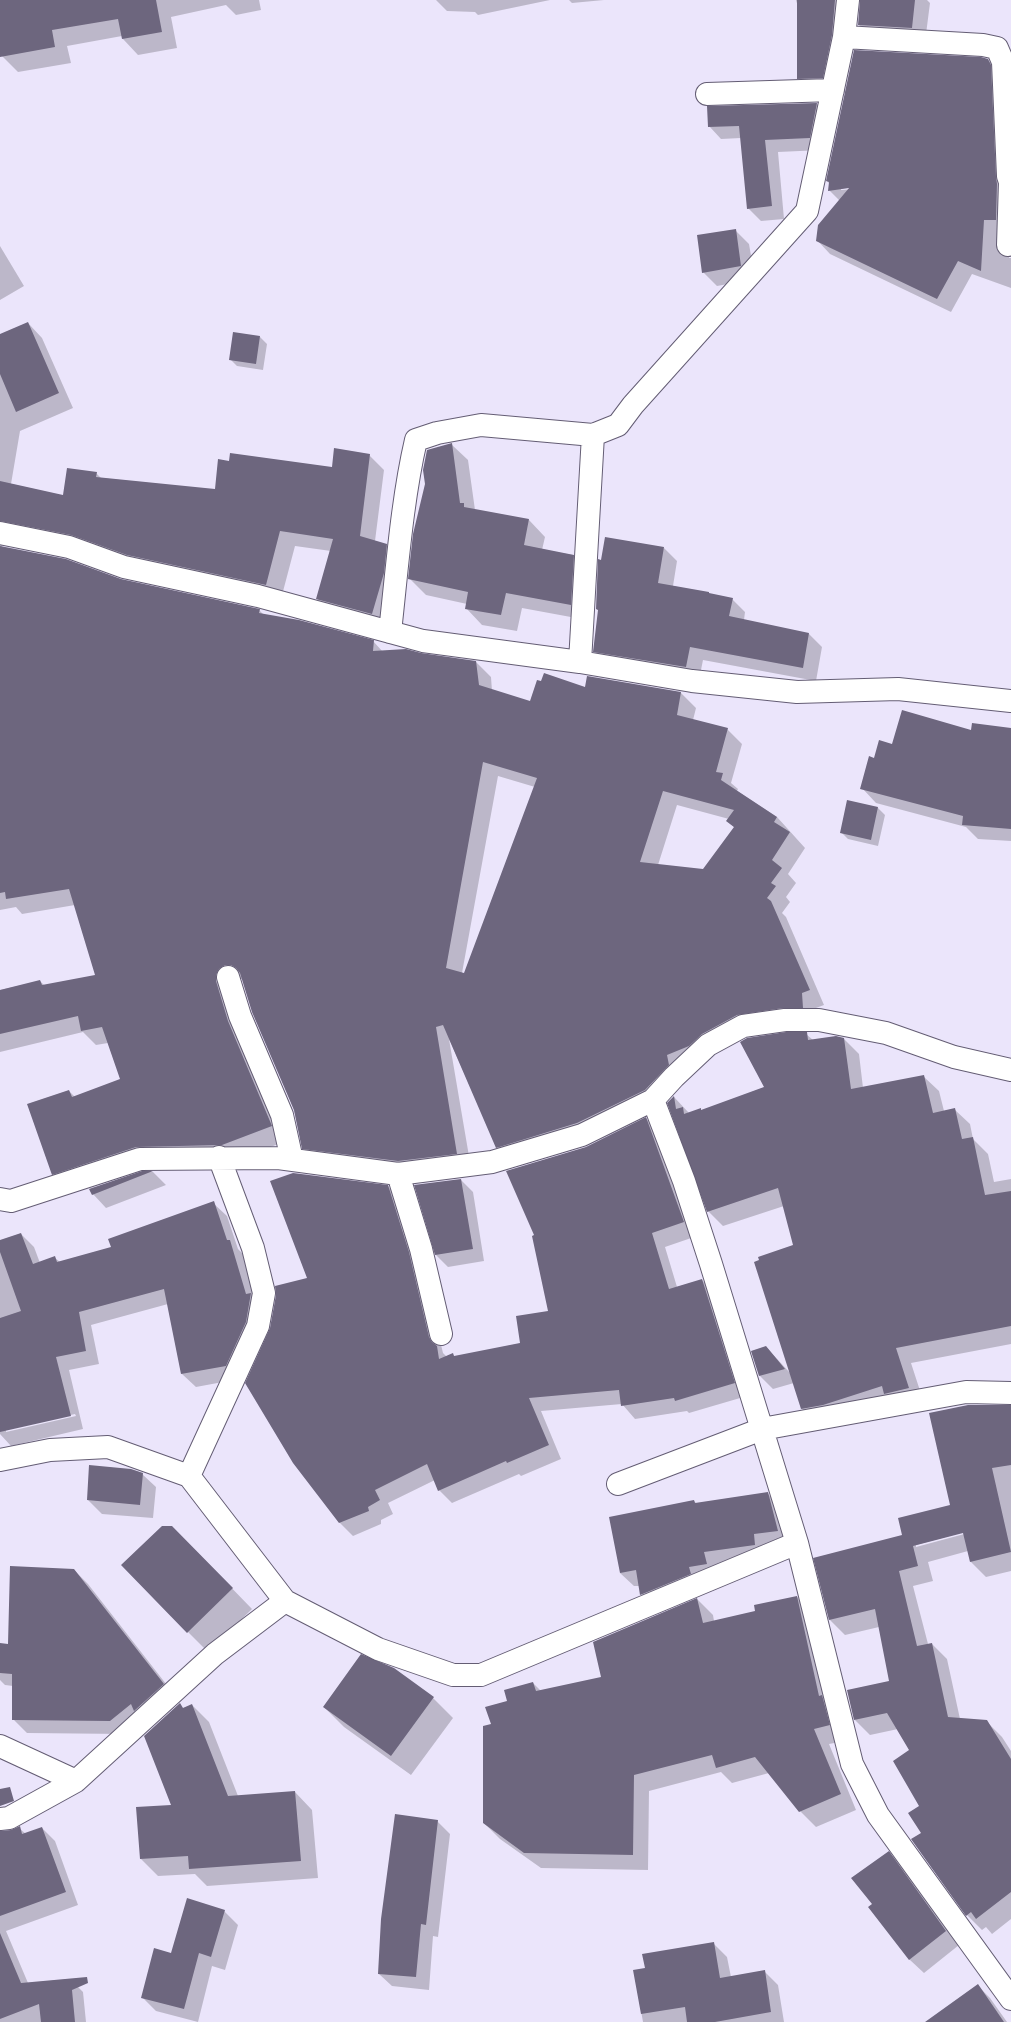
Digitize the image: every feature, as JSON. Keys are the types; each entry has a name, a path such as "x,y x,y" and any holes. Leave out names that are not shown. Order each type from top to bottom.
{"street":[{"path":"390,632 400,543 416,440 437,433 481,425 593,435 618,425 633,405 807,211 844,37 848,0"},
{"path":"844,37 983,45 996,48 1003,62 1008,176 1010,182 1008,245"},
{"path":"707,94 833,90"},
{"path":"580,662 593,435"},
{"path":"0,533 69,547 124,567 258,596 424,641 580,662 692,681 797,692 898,689 1011,701"},
{"path":"228,977 240,1016 282,1115 292,1160"},
{"path":"0,1199 11,1201 140,1159 219,1157 292,1160 398,1174 492,1162 582,1135 653,1100 674,1077 708,1045 743,1026 785,1020 819,1020 886,1033 954,1057 1011,1070"},
{"path":"653,1100 684,1181 797,1544 852,1764 878,1815 1011,1999"},
{"path":"189,1476 258,1326 264,1293 253,1248 219,1157"},
{"path":"398,1174 421,1248 441,1334"},
{"path":"618,1484 762,1429 966,1392 1011,1393"},
{"path":"0,1460 50,1450 108,1447 189,1476 285,1601 378,1648 453,1676 481,1675 797,1544"},
{"path":"0,1819 9,1818 76,1780 215,1654 285,1601"},
{"path":"0,1746 76,1780"}],"building":[{"path":"0,0 156,0 162,32 122,39 118,19 52,30 55,47 0,57"},
{"path":"797,0 835,0 832,35 823,78 797,79"},
{"path":"860,0 915,0 912,28 858,25"},
{"path":"854,50 981,57 988,59 991,65 997,184 996,220 984,220 981,271 958,261 937,299 816,241 818,225 849,188 828,191 829,182 826,181"},
{"path":"817,103 810,138 765,140 772,206 747,209 739,126 708,127 707,106"},
{"path":"736,229 741,266 702,273 697,235"},
{"path":"28,322 59,393 16,412 0,374 0,334"},
{"path":"233,332 260,336 256,364 229,360"},
{"path":"452,443 460,503 464,503 464,507 529,519 524,545 574,555 571,605 506,593 501,615 465,609 468,592 408,579 413,534 425,484 423,470 427,450"},
{"path":"334,448 370,454 360,536 387,544 384,573 372,614 316,599 333,539 280,531 266,585 127,555 71,535 0,521 0,481 63,495 67,468 97,472 96,477 215,489 218,459 229,461 230,453 332,467"},
{"path":"605,537 664,547 658,583 733,598 729,616 809,633 803,668 690,647 686,667 593,652 598,610 596,609 598,559 601,560"},
{"path":"0,546 66,559 121,579 260,609 259,613 299,620 374,640 373,651 406,649 421,653 476,661 479,685 530,701 537,680 541,681 544,673 585,687 587,676 681,692 677,715 728,728 716,772 723,773 721,780 777,817 774,822 790,832 772,860 782,868 771,883 776,886 767,898 771,901 810,990 802,993 803,1008 783,1008 737,1015 702,1034 689,1046 667,1055 669,1065 645,1090 577,1123 496,1148 443,1025 436,1027 457,1154 398,1161 302,1149 294,1110 252,1012 240,973 231,965 225,965 219,969 216,975 216,981 228,1021 272,1126 222,1145 136,1147 52,1175 27,1104 69,1090 72,1097 120,1079 102,1027 81,1031 78,1016 0,1034 0,990 40,980 42,985 95,975 69,889 6,899 5,892 0,893","holes":["483,762 537,778 464,973 446,968","663,791 734,810 726,821 734,827 703,869 640,862"]},
{"path":"902,710 971,730 972,723 1011,728 1011,829 962,825 963,816 860,789 869,756 874,758 879,740 892,744"},
{"path":"847,800 878,807 871,840 840,833"},
{"path":"786,1032 807,1032 808,1040 836,1036 844,1038 851,1089 924,1075 933,1113 955,1108 962,1139 973,1137 985,1195 1011,1191 1011,1326 896,1348 909,1388 884,1394 882,1386 823,1405 801,1409 754,1262 759,1260 758,1257 793,1245 778,1188 707,1212 667,1103 674,1096 676,1109 683,1107 684,1114 701,1108 701,1110 764,1087 740,1042 747,1038"},
{"path":"646,1117 684,1222 652,1233 669,1289 702,1279 735,1383 675,1401 674,1398 621,1406 619,1390 529,1398 549,1445 507,1463 506,1461 438,1491 427,1464 375,1490 380,1500 368,1507 369,1511 339,1523 293,1463 245,1383 270,1328 276,1295 275,1286 307,1278 270,1181 293,1173 388,1185 409,1252 429,1337 437,1346 439,1359 453,1353 454,1356 520,1343 516,1316 548,1311 532,1236 534,1235 506,1171 586,1147"},
{"path":"142,1171 153,1171 92,1195 89,1189"},
{"path":"461,1179 473,1249 435,1255 414,1185"},
{"path":"214,1201 227,1240 230,1240 246,1294 251,1293 246,1322 226,1366 181,1374 164,1289 79,1312 86,1351 56,1357 71,1416 0,1432 0,1318 21,1311 0,1252 0,1240 21,1233 33,1264 55,1256 57,1262 111,1247 108,1239"},
{"path":"766,1346 785,1369 759,1376 751,1351"},
{"path":"968,1405 1011,1405 1011,1465 992,1468 1011,1552 970,1562 963,1533 913,1546 918,1566 899,1571 917,1646 932,1643 948,1717 987,1720 1011,1759 1011,1892 976,1919 971,1912 966,1916 911,1839 921,1833 908,1813 919,1806 893,1761 909,1750 887,1713 854,1720 847,1690 889,1681 875,1609 829,1620 813,1558 902,1535 898,1518 950,1505 929,1413"},
{"path":"89,1465 131,1469 143,1473 140,1505 87,1500"},
{"path":"768,1492 778,1531 754,1534 755,1545 704,1552 707,1564 689,1567 691,1574 640,1595 636,1570 620,1573 609,1517 694,1500 695,1503"},
{"path":"162,1526 172,1526 233,1588 187,1633 121,1565"},
{"path":"10,1566 74,1569 164,1684 134,1711 131,1704 110,1721 12,1720 12,1674 0,1673 0,1643 8,1644"},
{"path":"797,1596 819,1696 822,1695 830,1725 814,1729 841,1794 799,1812 755,1757 716,1768 712,1755 634,1775 633,1855 524,1853 483,1823 483,1726 491,1724 485,1707 507,1701 504,1690 533,1682 536,1691 601,1677 593,1642 697,1598 703,1623 755,1611 754,1605"},
{"path":"361,1654 394,1668 434,1697 391,1756 323,1707"},
{"path":"180,1703 183,1708 192,1704 228,1796 295,1791 301,1861 189,1869 188,1856 140,1859 136,1807 171,1805 144,1736"},
{"path":"10,1787 14,1801 0,1806 0,1789"},
{"path":"395,1814 438,1820 426,1925 421,1924 416,1977 378,1974 381,1919"},
{"path":"20,1826 22,1834 42,1827 66,1892 0,1916 0,1831 11,1830"},
{"path":"889,1851 946,1931 909,1960 868,1907 872,1904 851,1878"},
{"path":"187,1898 225,1910 211,1957 199,1953 184,2009 141,1998 154,1948 171,1953"},
{"path":"0,1933 21,1983 87,1977 88,1983 72,1990 75,2022 41,2022 39,2004 0,2019"},
{"path":"714,1942 720,1978 765,1970 771,2012 715,2022 687,2022 685,2007 641,2014 633,1970 645,1968 642,1954"},
{"path":"978,1984 1004,2022 925,2022"}]}
